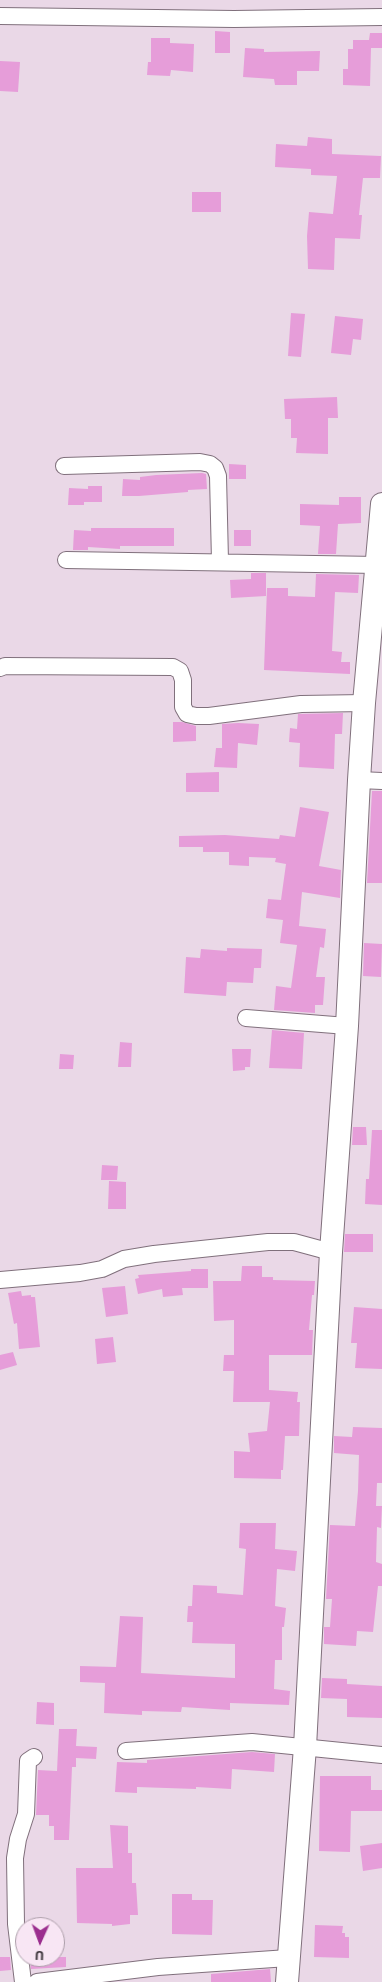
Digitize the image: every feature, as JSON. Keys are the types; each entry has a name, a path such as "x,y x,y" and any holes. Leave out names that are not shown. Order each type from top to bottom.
{"main road":[{"path":"287,1982 305,1747 332,1252 347,1026 358,780 382,504"}],"street":[{"path":"0,16 224,19 382,17"},
{"path":"64,466 200,462 210,464 218,476 220,561"},
{"path":"66,560 378,565"},
{"path":"0,668 5,666 173,667 180,671 183,680 183,708 187,714 196,716 210,716 301,704 364,703"},
{"path":"358,780 382,781"},
{"path":"246,1018 347,1026"},
{"path":"0,1280 80,1273 102,1269 133,1257 268,1242 294,1242 332,1252"},
{"path":"126,1751 252,1742 382,1755"},
{"path":"23,1982 16,1924 16,1853 18,1839 26,1814 28,1761 34,1757"},
{"path":"37,1982 72,1980 158,1968 288,1958"}],"building":[{"path":"215,31 230,32 230,53 215,53"},
{"path":"370,33 382,33 382,48 371,48 370,86 343,85 343,69 348,69 348,49 353,49 353,40 369,40"},
{"path":"151,38 170,38 170,43 194,44 193,72 171,70 170,76 147,75 148,62 151,62"},
{"path":"245,48 264,49 264,52 320,51 319,71 297,71 297,85 275,85 274,79 243,77"},
{"path":"0,61 20,62 18,92 0,91"},
{"path":"308,137 332,139 332,154 381,156 380,178 363,178 359,215 362,215 360,239 335,238 334,270 308,269 307,236 309,212 333,214 337,176 311,175 311,169 275,167 276,144 307,146"},
{"path":"192,192 221,192 221,212 192,212"},
{"path":"291,313 305,314 301,357 288,356"},
{"path":"335,316 363,319 361,340 353,339 351,355 331,353"},
{"path":"337,397 338,418 328,418 328,454 296,453 297,438 291,438 291,419 285,419 284,399"},
{"path":"229,464 246,465 246,479 229,479"},
{"path":"206,474 207,489 122,496 123,479 140,480 140,477 156,475"},
{"path":"88,486 102,486 102,502 84,502 84,505 68,505 69,488 88,489"},
{"path":"339,497 361,497 361,523 338,524 336,554 318,554 320,526 300,525 300,504 339,505"},
{"path":"91,528 174,528 174,546 120,546 120,549 88,547 88,550 73,550 74,530 91,531"},
{"path":"234,530 251,530 251,546 234,546"},
{"path":"251,573 266,573 266,596 231,598 230,580 251,579"},
{"path":"316,574 359,575 358,593 335,592 332,651 342,652 341,662 350,662 350,674 264,670 267,588 288,588 288,596 315,597"},
{"path":"343,713 342,734 335,734 334,769 299,767 300,743 289,742 290,728 297,729 298,714"},
{"path":"173,722 182,722 196,726 196,741 173,742"},
{"path":"222,724 259,724 257,745 238,743 237,768 214,767 216,748 222,748"},
{"path":"219,772 219,792 186,792 186,773"},
{"path":"372,791 382,791 382,883 367,883"},
{"path":"300,807 329,812 319,866 341,870 340,898 302,892 299,926 326,929 324,948 320,947 316,977 325,977 323,1005 315,1005 315,1013 274,1010 276,986 291,988 297,945 280,943 283,920 266,918 268,899 281,900 286,864 275,862 276,858 249,857 249,866 229,865 229,852 203,852 203,847 179,847 179,836 225,835 279,839 280,835 295,837"},
{"path":"364,943 382,944 381,977 363,976"},
{"path":"227,948 262,949 261,968 254,968 253,983 227,982 226,996 184,993 186,957 200,958 201,949 227,951"},
{"path":"272,1030 304,1033 302,1069 269,1068"},
{"path":"120,1042 132,1043 131,1067 118,1067"},
{"path":"232,1049 251,1049 250,1067 245,1067 245,1070 233,1071"},
{"path":"60,1054 74,1055 73,1069 59,1069"},
{"path":"353,1127 366,1127 367,1145 352,1145"},
{"path":"372,1130 382,1130 382,1205 365,1204 366,1179 369,1179"},
{"path":"102,1165 118,1166 117,1180 101,1180"},
{"path":"109,1181 126,1182 126,1209 108,1209"},
{"path":"345,1234 373,1234 373,1252 344,1252"},
{"path":"242,1266 262,1266 262,1277 273,1277 273,1280 315,1281 309,1330 313,1330 312,1355 269,1355 269,1390 298,1392 297,1402 300,1402 299,1436 285,1436 281,1479 234,1478 234,1451 250,1452 248,1433 267,1431 270,1402 233,1402 234,1371 223,1371 224,1355 234,1355 234,1320 214,1321 213,1281 241,1281"},
{"path":"191,1269 208,1269 208,1288 182,1288 183,1295 163,1297 162,1289 138,1294 135,1279 139,1278 138,1275 191,1271"},
{"path":"125,1286 128,1314 106,1317 102,1288"},
{"path":"21,1291 22,1296 31,1295 31,1297 35,1297 40,1347 19,1349 17,1323 14,1324 8,1293"},
{"path":"354,1307 382,1309 382,1369 355,1368 357,1343 351,1343"},
{"path":"113,1337 116,1362 97,1364 95,1339"},
{"path":"13,1352 17,1365 0,1370 0,1355"},
{"path":"353,1427 382,1428 382,1483 377,1483 376,1506 382,1506 381,1528 377,1527 376,1562 382,1564 382,1586 378,1586 373,1632 357,1631 356,1646 324,1644 324,1627 330,1627 332,1599 326,1599 330,1525 355,1526 358,1491 359,1455 334,1453 334,1436 352,1437"},
{"path":"240,1523 276,1523 275,1549 297,1551 295,1571 277,1569 275,1606 286,1608 284,1627 282,1627 282,1660 275,1660 274,1689 290,1691 289,1705 230,1703 230,1710 182,1707 181,1712 142,1711 142,1715 104,1713 105,1683 80,1682 80,1666 116,1667 120,1616 143,1617 141,1673 235,1678 235,1644 192,1643 193,1622 187,1622 188,1606 192,1606 193,1585 217,1586 217,1593 243,1595 246,1549 239,1548"},
{"path":"322,1678 347,1679 347,1684 382,1686 382,1718 347,1717 347,1699 321,1698"},
{"path":"37,1702 54,1703 54,1725 36,1724"},
{"path":"59,1729 77,1729 76,1746 97,1747 96,1759 76,1758 76,1767 72,1767 69,1840 54,1840 54,1826 49,1826 49,1815 36,1815 38,1770 57,1771"},
{"path":"252,1752 275,1754 274,1772 232,1769 231,1789 137,1787 137,1793 115,1792 117,1762 147,1763 147,1760"},
{"path":"320,1776 371,1776 371,1790 382,1790 382,1811 351,1811 350,1852 319,1851"},
{"path":"110,1825 128,1826 128,1853 132,1853 132,1883 136,1883 138,1915 130,1915 130,1924 112,1926 112,1924 77,1923 76,1868 113,1868"},
{"path":"382,1843 382,1868 363,1871 360,1846"},
{"path":"172,1894 192,1894 192,1900 213,1900 212,1935 172,1934"},
{"path":"315,1925 343,1926 342,1933 345,1933 345,1937 349,1937 349,1958 314,1957"},
{"path":"0,1957 10,1957 11,1970 0,1971"},
{"path":"66,1957 66,1967 31,1969 31,1967 65,1967"},
{"path":"270,1969 271,1982 211,1982 211,1974"}]}
